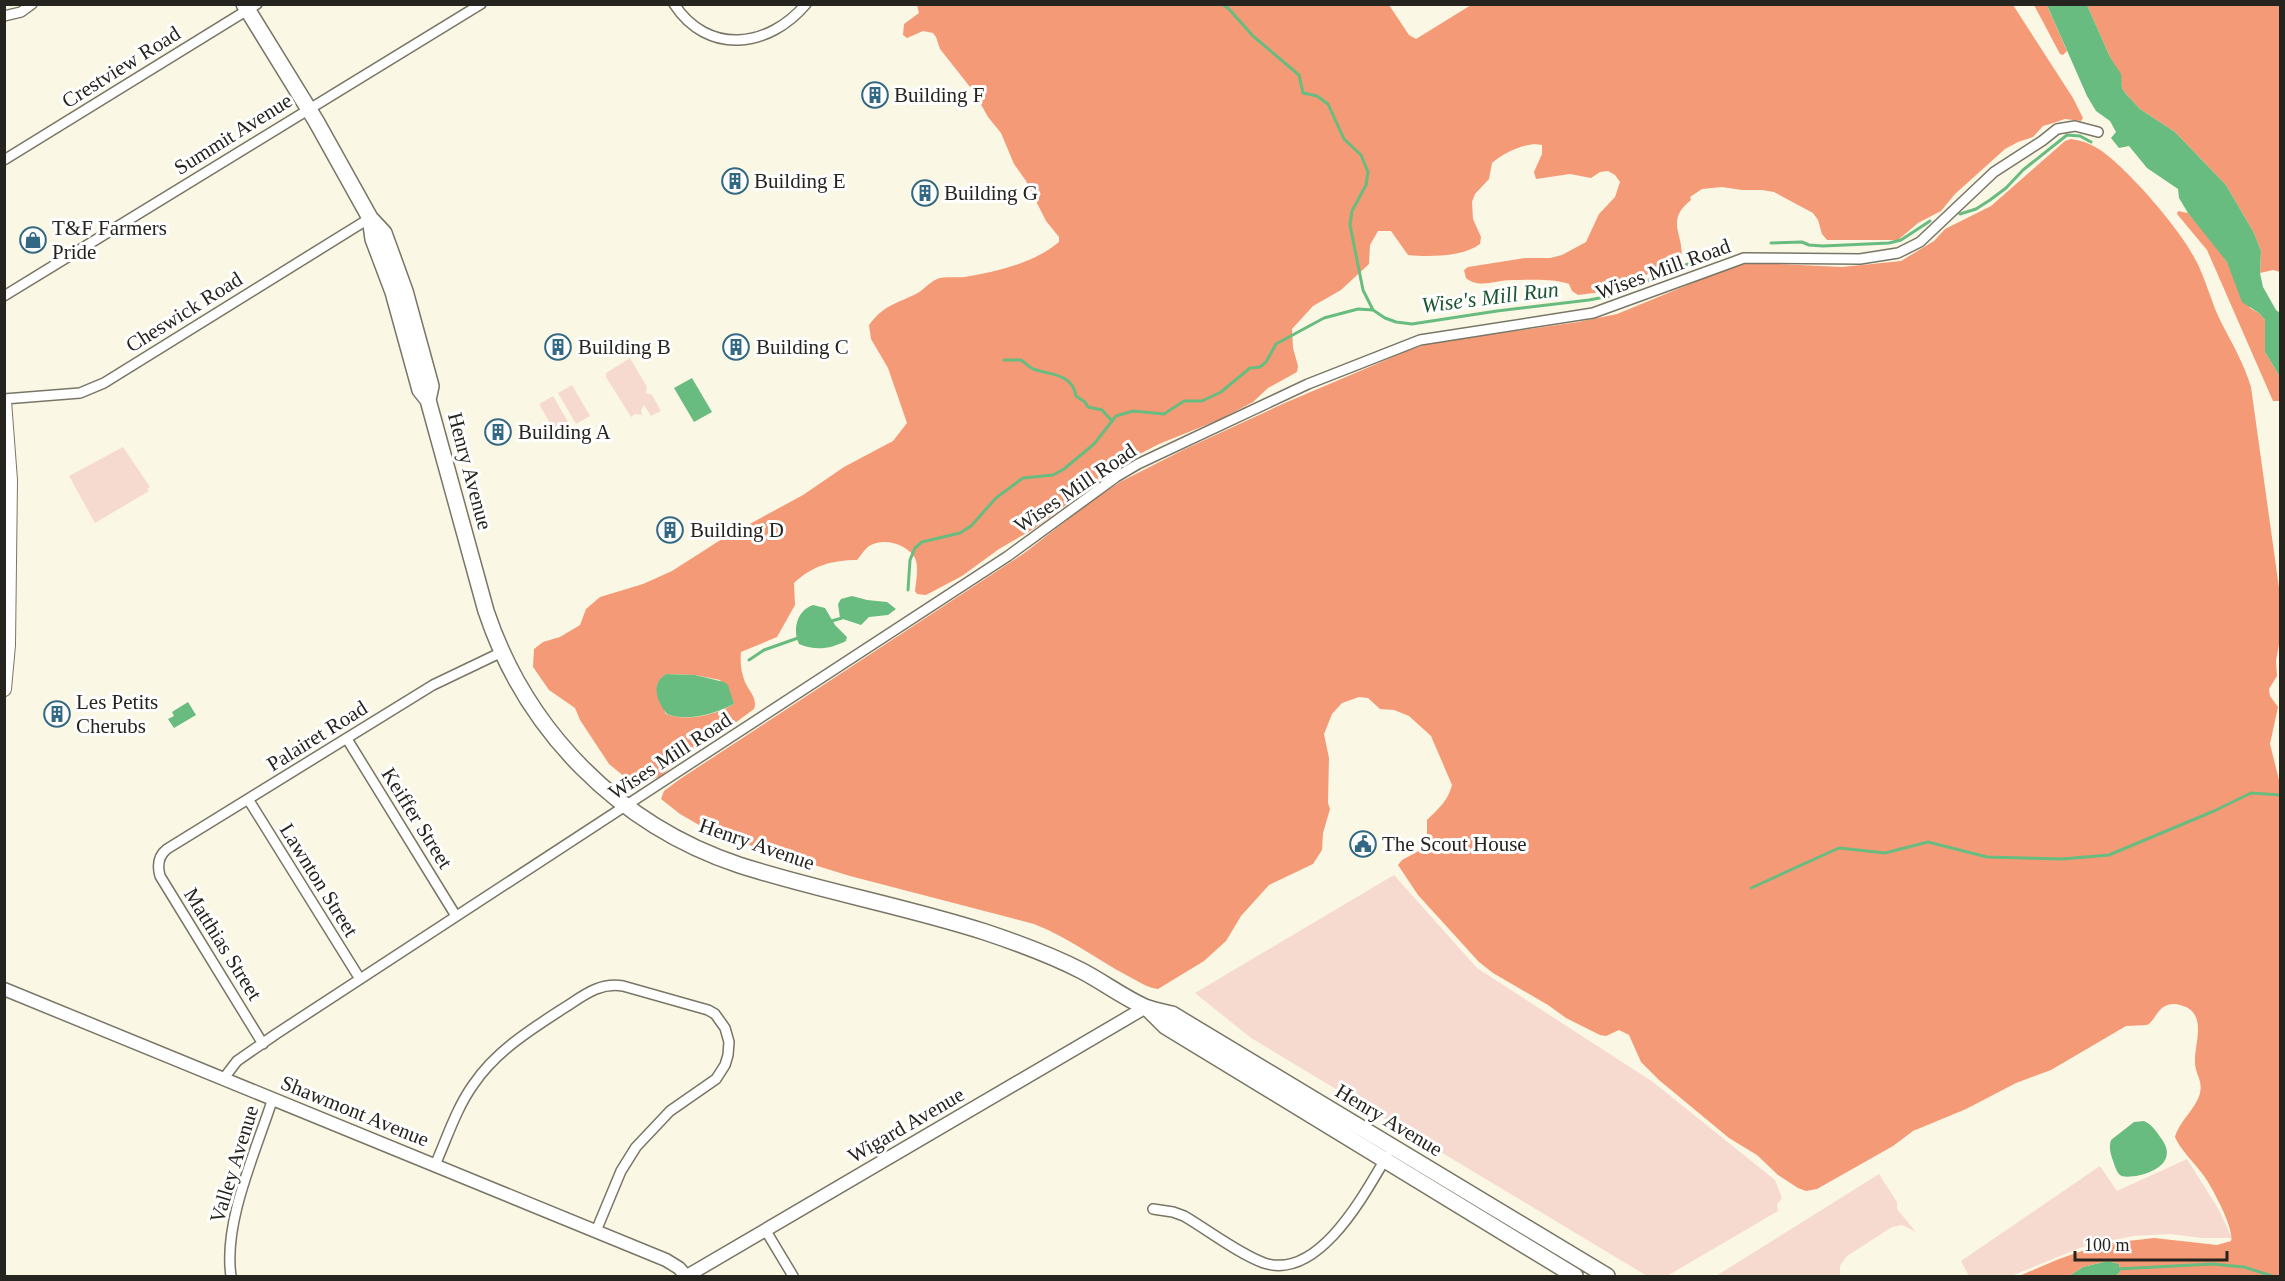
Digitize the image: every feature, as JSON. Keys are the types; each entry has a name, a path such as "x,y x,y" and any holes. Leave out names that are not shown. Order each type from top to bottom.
{"main road":[{"name":"Henry Avenue","path":"250,6 370,218 373,239 396,301 420,390 428,400 486,611 502,652 527,700 548,730 592,778 625,807 675,837 717,856 763,872 958,924 1016,943 1075,967 1146,1007 1172,1014 1607,1276"},
{"path":"4,400 10,480 4,690"},
{"name":"Henry Avenue","path":"1146,1007 1165,1026 1575,1276"}],"street":[{"path":"4,16 21,12 32,4"},
{"name":"Summit Avenue","path":"4,296 481,4"},
{"path":"674,4 690,23 705,33 723,39 741,40 767,34 792,19 806,4"},
{"name":"Crestview Road","path":"4,160 250,6"},
{"name":"Wises Mill Road","path":"224,1078 237,1061 1008,556 1121,473 1300,388 1420,340 1599,311 1744,258 1860,259 1898,253 1912,247 1929,235 2001,166 2034,146 2056,129 2075,126 2098,132"},
{"name":"Cheswick Road","path":"4,400 80,393 104,383 370,218"},
{"name":"Palairet Road","path":"159,860 167,849 433,685 502,652"},
{"name":"Keiffer Street","path":"347,739 456,916"},
{"name":"Lawnton Street","path":"248,799 360,980"},
{"name":"Matthias Street","path":"159,860 160,876 263,1044"},
{"path":"435,1165 462,1103 486,1068 516,1040 601,986 622,986 708,1010 715,1014 725,1028 729,1042 725,1065 716,1079 670,1111 636,1147 615,1184 596,1231"},
{"name":"Shawmont Avenue","path":"4,989 666,1260 679,1268 686,1276"},
{"name":"Wigard Avenue","path":"686,1276 1146,1007"},
{"name":"Valley Avenue","path":"231,1276 229,1254 233,1222 273,1098"},
{"path":"1153,1209 1184,1216 1260,1261 1273,1265 1287,1265 1312,1253 1334,1236 1393,1147"},
{"path":"766,1231 793,1276"}],"shaded area":[{"path":"917,5 1389,5 1409,35 1416,39 1471,5 2013,5 2073,98 2083,118 2081,121 2065,119 2043,126 2033,137 2005,149 1955,194 1941,211 1918,223 1898,240 1827,240 1813,213 1774,192 1722,187 1702,189 1690,197 1691,200 1679,215 1677,228 1681,257 1661,270 1601,292 1578,295 1572,291 1569,284 1555,281 1512,280 1476,283 1466,278 1464,270 1468,267 1525,258 1550,258 1562,255 1586,242 1599,214 1615,197 1620,182 1608,171 1600,172 1591,178 1570,174 1536,179 1534,172 1542,154 1542,145 1529,145 1502,155 1492,163 1489,179 1475,194 1472,202 1473,219 1481,237 1480,244 1455,254 1408,255 1391,231 1378,231 1370,245 1369,264 1341,290 1313,306 1292,329 1297,372 1268,388 1253,402 1221,419 1159,444 1124,462 1035,528 999,549 962,576 926,595 917,594 915,591 917,570 915,558 907,549 895,543 875,543 864,550 857,560 839,561 808,572 794,583 795,605 777,637 741,652 742,671 754,698 754,709 716,737 684,755 661,776 645,782 626,778 609,764 580,720 575,708 549,690 533,667 534,649 543,642 560,637 580,625 586,609 600,597 643,584 672,571 722,539 803,495 844,467 893,441 907,423 888,368 871,339 869,325 874,319 895,303 917,293 937,279 965,277 1014,265 1038,256 1059,242 1059,237 1046,221 1026,181 1014,164 1001,133 988,117 974,92 940,49 933,33 923,31 907,38 903,35 904,24 919,13","holes":["666,674 695,675 720,680 734,704 701,716 683,717 666,714 657,688 661,678"]},
{"path":"2034,5 2047,5 2067,51 2063,55 2060,54"},
{"path":"2047,5 2087,5 2110,57 2121,74 2122,88 2126,94 2140,109 2175,132 2226,185 2254,233 2261,251 2260,273 2263,287 2280,313 2280,377 2265,352 2265,320 2259,313 2242,302 2227,262 2188,213 2179,198 2178,189 2147,168 2129,146 2119,148 2111,138 2116,132 2110,121 2096,111 2087,96"},
{"path":"2087,5 2280,5 2280,272 2273,270 2260,273 2261,251 2254,233 2226,185 2175,132 2140,109 2126,94 2122,88 2120,74"},
{"path":"2071,139 2097,148 2121,167 2177,230 2198,265 2218,316 2242,362 2251,387 2280,595 2277,676 2269,689 2270,696 2278,707 2270,744 2280,784 2280,1276 2116,1276 2120,1272 2119,1264 2108,1261 2083,1267 2069,1276 2019,1276 2102,1244 2154,1238 2217,1245 2231,1241 2226,1218 2212,1188 2175,1137 2180,1125 2198,1099 2201,1088 2195,1062 2197,1021 2189,1009 2178,1004 2164,1007 2147,1025 2126,1026 2051,1070 2016,1083 1966,1109 1913,1131 1893,1146 1817,1189 1806,1191 1798,1188 1778,1175 1757,1155 1729,1138 1659,1080 1641,1062 1629,1035 1619,1030 1606,1036 1600,1035 1566,1018 1493,973 1479,962 1418,895 1398,865 1402,860 1424,848 1427,843 1427,820 1445,800 1452,785 1431,736 1409,716 1394,710 1380,709 1368,698 1359,697 1342,703 1332,714 1324,734 1329,758 1328,803 1330,809 1323,833 1322,850 1313,864 1269,885 1241,916 1226,941 1204,961 1158,989 1143,984 1034,924 850,876 752,846 699,825 661,799 664,791 680,779 1023,554 1097,497 1120,482 1185,449 1287,402 1430,343 1578,322 1617,314 1736,265 1757,263 1842,267 1901,261 1934,241 1945,229 1991,206 2065,141"},
{"path":"2178,211 2188,213 2215,245 2227,262 2250,308 2265,320 2265,352 2280,377 2280,401 2273,401 2207,250 2177,214"},
{"path":"630,358 647,387 646,393 652,395 661,411 651,416 644,405 641,410 642,415 635,414 631,417 606,377 606,373"},
{"path":"692,378 712,412 694,422 674,388"},
{"path":"572,385 590,416 576,424 558,393"},
{"path":"553,396 571,427 557,435 539,404"},
{"path":"123,447 150,487 147,489 149,491 95,523 69,476"},
{"path":"852,596 887,602 896,609 888,615 869,617 861,625 840,618 838,604 841,599"},
{"path":"813,605 825,608 835,625 847,637 846,641 823,648 811,648 799,644 796,633 797,621 803,611"},
{"path":"666,674 695,675 724,682 728,685 734,704 701,716 683,717 667,714 660,704 657,693 658,683"},
{"path":"188,702 196,715 174,728 168,719 174,716 172,712"},
{"path":"1394,875 1477,968 1653,1082 1775,1180 1782,1198 1777,1204 1778,1211 1667,1276 1647,1276 1251,1038 1195,993"},
{"path":"2144,1121 2153,1127 2163,1141 2167,1151 2165,1160 2159,1167 2141,1175 2120,1175 2111,1156 2111,1140 2134,1122"},
{"path":"2187,1159 2219,1210 2232,1238 2202,1238 2170,1234 2133,1236 2085,1246 2011,1276 1969,1276 1961,1261 2100,1166 2117,1191"},
{"path":"1879,1174 1897,1202 1897,1209 1916,1232 1902,1225 1892,1227 1847,1256 1840,1266 1840,1276 1716,1276"},
{"path":"2108,1261 2119,1264 2120,1272 2116,1276 2069,1276 2083,1267"}],"waterway":[{"name":"Wise's Mill Run","path":"1222,4 1253,36 1299,75 1303,93 1317,96 1328,104 1344,139 1361,155 1368,172 1366,185 1352,211 1350,225 1363,290 1373,310 1385,318 1412,324 1589,300 1610,296 1693,262"},
{"name":"Wise's Mill Run","path":"1960,214 1976,209 1990,200 2067,135 2080,136 2091,142"},
{"name":"Wise's Mill Run","path":"1771,243 1802,242 1823,246 1889,243 1901,240 1930,221"},
{"path":"908,590 910,560 915,548 922,542 960,533 971,526 996,498 1023,478 1053,475 1064,469 1094,444 1116,416 1133,411 1164,414 1184,401 1202,401 1221,392 1250,368 1260,367 1266,362 1276,344 1324,318 1358,309 1373,310"},
{"path":"1004,360 1021,360 1033,369 1065,379 1074,388 1076,396 1088,407 1102,410 1111,420"},
{"path":"828,622 842,618"},
{"path":"749,660 764,650 798,638"},
{"path":"1751,888 1839,848 1885,853 1928,842 1987,857 2062,859 2109,855 2251,793 2280,795"},
{"path":"2117,1269 2212,1264 2244,1267 2272,1276"}],"place":[{"name":"Building F","path":"875,95"},
{"name":"Building E","path":"735,181"},
{"name":"Building G","path":"925,193"},
{"name":"T&F Farmers Pride","path":"33,240"},
{"name":"Building B","path":"558,347"},
{"name":"Building C","path":"736,347"},
{"name":"Building A","path":"498,432"},
{"name":"Building D","path":"670,530"},
{"name":"Les Petits Cherubs","path":"57,714"},
{"name":"The Scout House","path":"1363,844"}]}
